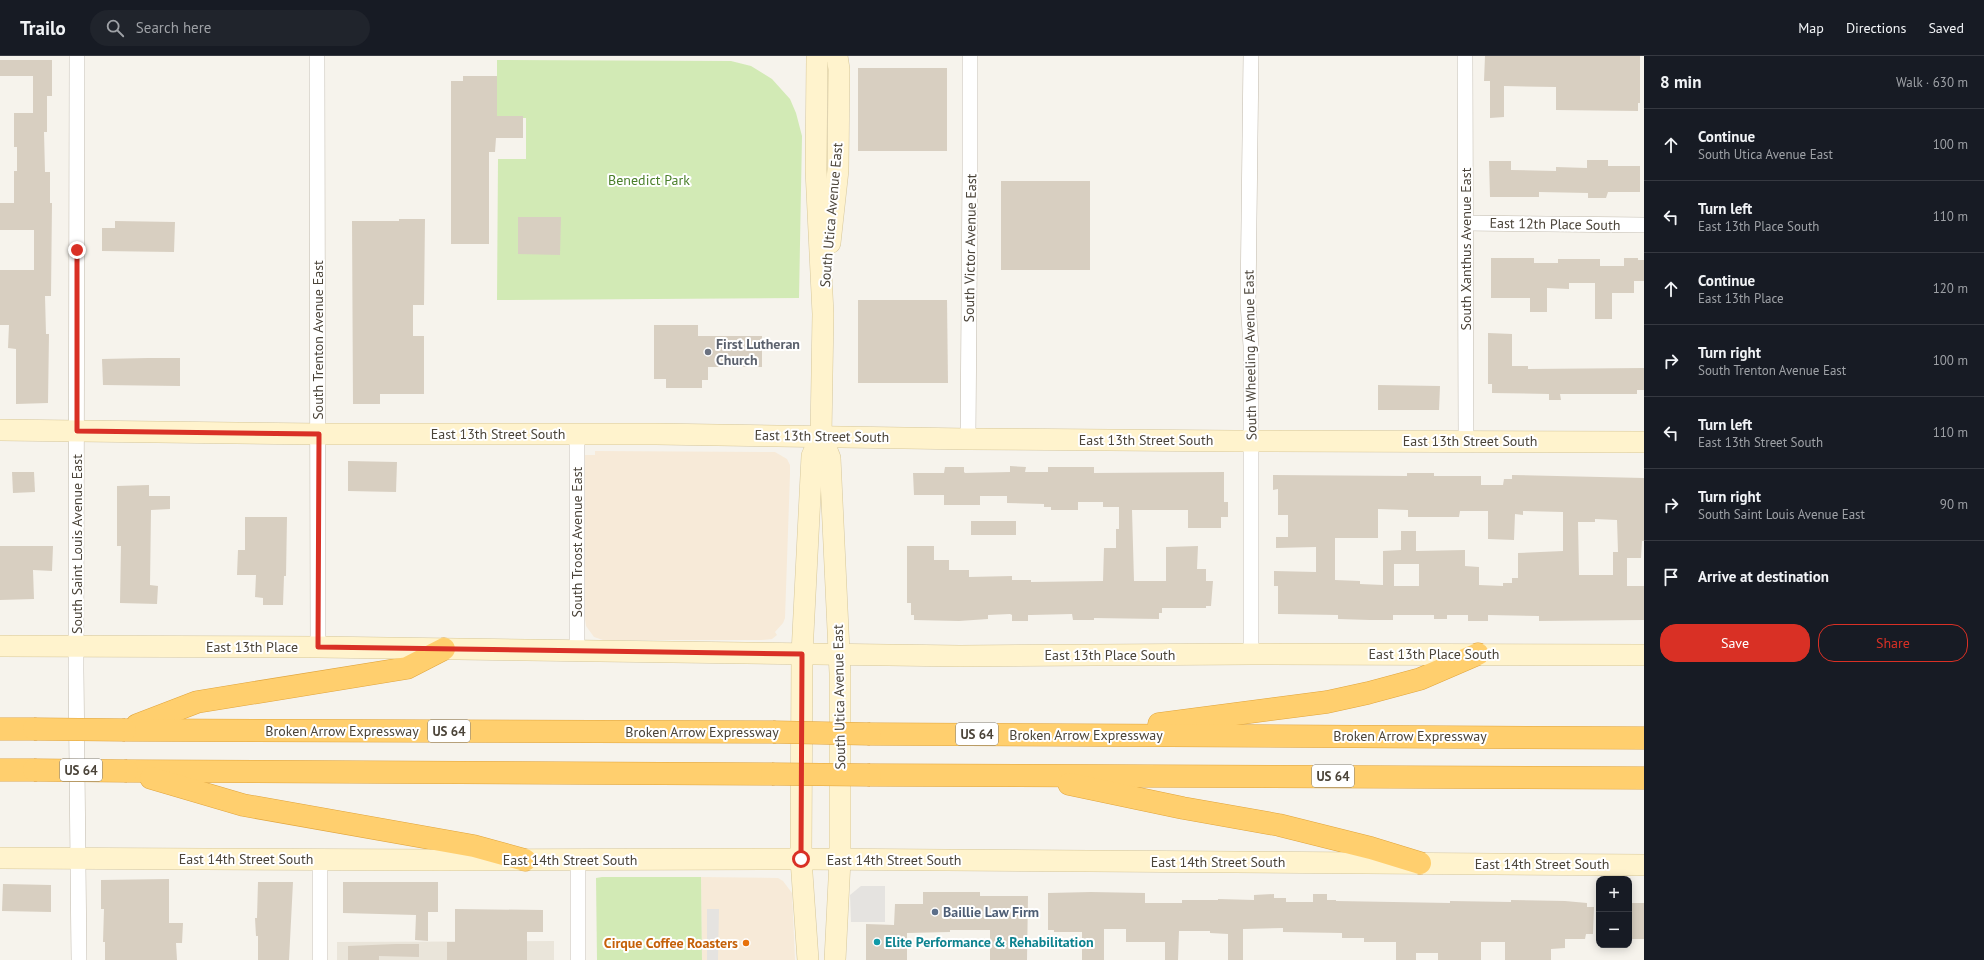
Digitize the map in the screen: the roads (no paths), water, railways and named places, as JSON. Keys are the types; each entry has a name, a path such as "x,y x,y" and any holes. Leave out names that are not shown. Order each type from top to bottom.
{"highway":[{"path":"125,730 197,702 407,668 444,649"},
{"path":"1085,735 1327,702 1420,679 1478,654"},
{"name":"Broken Arrow Expressway","path":"0,729 773,732 870,734 1644,738"},
{"name":"US 64","path":"0,770 1644,778"},
{"path":"127,771 243,804 474,846 525,860"},
{"path":"1023,775 1183,808 1279,825 1371,848 1420,863"}],"street":[{"name":"South Saint Louis Avenue East","path":"77,56 76,646 78,960"},
{"name":"South Trenton Avenue East","path":"317,56 319,434 318,647"},
{"name":"South Utica Avenue East","path":"819,56 817,59 816,170 823,303 821,435 830,458 840,655 840,860 835,960"},
{"name":"South Utica Avenue East","path":"823,303 838,170 839,69 837,56"},
{"name":"South Victor Avenue East","path":"968,439 970,56"},
{"name":"South Wheeling Avenue East","path":"1251,56 1248,302 1251,346 1251,654"},
{"name":"South Xanthus Avenue East","path":"1465,56 1466,441"},
{"name":"East 12th Place South","path":"1466,223 1644,225"},
{"name":"East 13th Street South","path":"0,430 319,434 821,435 968,439 1644,442"},
{"name":"South Troost Avenue East","path":"577,434 577,650"},
{"name":"South Utica Avenue East","path":"808,960 801,859 802,654 812,456 821,435"},
{"name":"East 13th Place","path":"0,646 318,647 577,650"},
{"name":"East 13th Place South","path":"577,650 960,656 1251,654 1644,655"},
{"name":"East 14th Street South","path":"0,858 320,860 801,859 1644,865"},
{"path":"320,860 320,960"},
{"path":"578,860 578,960"}],"place":[{"name":"First Lutheran Church","path":"708,352"},
{"name":"Baillie Law Firm","path":"935,912"},
{"name":"Elite Performance & Rehabilitation","path":"877,942"},
{"name":"Cirque Coffee Roasters","path":"746,943"}],"park label":[{"name":"Benedict Park","path":"649,180"}]}
